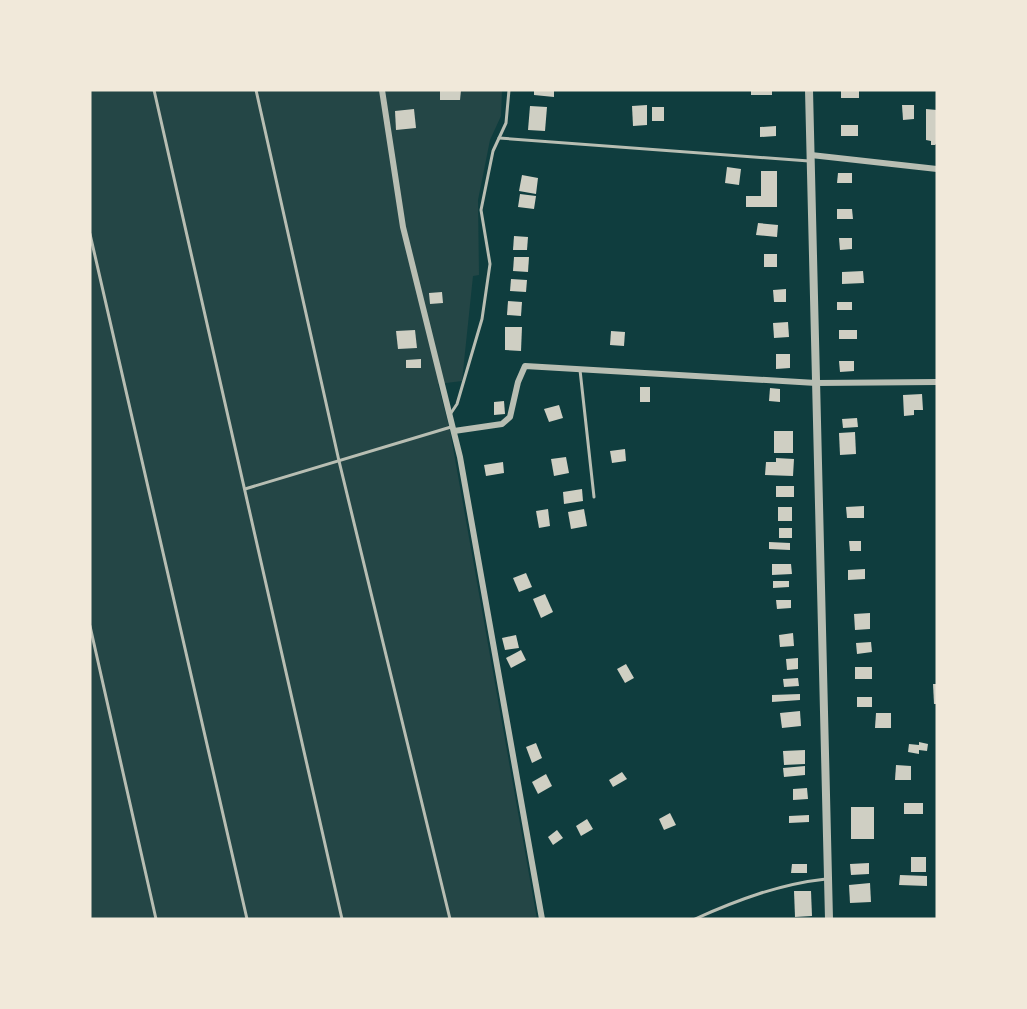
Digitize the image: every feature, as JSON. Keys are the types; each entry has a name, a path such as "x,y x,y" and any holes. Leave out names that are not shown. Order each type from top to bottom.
{"street":[{"path":"382,90 403,227 460,457 508,717 542,919"},
{"path":"809,90 829,919"},
{"path":"811,158 937,169"},
{"path":"453,429 502,424 510,417 518,382 525,366 816,383 937,382"}],"lane":[{"path":"154,90 342,919"},
{"path":"256,90 339,461 450,919"},
{"path":"450,415 457,404 482,319 490,264 481,210 493,151 506,123 509,90"},
{"path":"499,138 811,158"},
{"path":"90,234 247,919"},
{"path":"580,370 594,497"},
{"path":"244,489 453,429"},
{"path":"90,626 156,919"},
{"path":"695,919 757,894 800,882 828,879"}],"shaded area":[{"path":"90,90 502,90 501,116 490,140 478,200 479,275 473,276 462,381 438,384 450,431 537,919 90,919"}],"building":[{"path":"440,90 461,90 460,100 440,100"},
{"path":"534,90 554,90 554,97 534,95"},
{"path":"751,90 772,90 772,95 751,95"},
{"path":"841,90 859,90 859,98 841,98"},
{"path":"647,105 647,125 633,126 632,106"},
{"path":"902,105 914,105 914,119 903,120"},
{"path":"530,106 547,107 545,131 528,130"},
{"path":"652,107 664,107 664,121 652,121"},
{"path":"414,109 416,128 396,130 395,111"},
{"path":"926,109 937,110 937,143 935,145 931,145 931,141 926,140"},
{"path":"841,125 858,125 858,136 841,136"},
{"path":"776,126 776,136 760,137 760,127"},
{"path":"727,167 741,169 739,185 725,183"},
{"path":"761,171 777,171 777,207 746,207 746,196 761,196"},
{"path":"838,173 852,173 852,183 837,183"},
{"path":"522,175 538,178 536,194 519,191"},
{"path":"520,194 536,196 534,209 518,207"},
{"path":"837,209 852,209 853,219 837,219"},
{"path":"758,223 778,225 777,237 756,235"},
{"path":"514,236 528,237 527,250 513,250"},
{"path":"839,238 852,238 852,249 840,250"},
{"path":"764,254 777,254 777,267 764,267"},
{"path":"514,257 529,257 528,272 513,271"},
{"path":"863,271 864,283 842,284 842,272"},
{"path":"511,279 527,280 526,292 510,291"},
{"path":"786,289 786,302 774,302 773,290"},
{"path":"442,292 443,303 430,304 429,293"},
{"path":"508,301 522,302 521,316 507,315"},
{"path":"837,302 852,302 852,310 837,310"},
{"path":"788,322 789,337 774,338 773,323"},
{"path":"505,327 522,327 521,351 505,350"},
{"path":"415,330 417,348 398,349 396,331"},
{"path":"839,330 857,330 857,339 839,339"},
{"path":"611,331 625,332 624,346 610,345"},
{"path":"776,354 790,354 790,368 776,369"},
{"path":"421,359 421,368 406,368 406,360"},
{"path":"839,361 854,361 854,371 840,372"},
{"path":"640,387 650,387 650,402 640,402"},
{"path":"770,388 780,389 780,402 769,401"},
{"path":"922,394 923,410 914,410 914,415 904,416 903,395"},
{"path":"504,401 505,414 494,415 494,402"},
{"path":"559,405 563,418 549,422 544,409"},
{"path":"857,418 858,427 843,428 842,419"},
{"path":"774,431 793,431 793,453 774,453"},
{"path":"855,432 856,454 840,455 839,433"},
{"path":"625,449 626,461 612,463 610,451"},
{"path":"566,457 569,473 554,476 551,459"},
{"path":"776,458 794,459 793,476 765,475 766,462 776,462"},
{"path":"503,462 504,473 486,476 484,465"},
{"path":"776,486 794,486 794,497 776,497"},
{"path":"582,489 583,501 564,504 563,492"},
{"path":"864,506 864,518 847,518 846,507"},
{"path":"778,507 792,507 792,521 778,521"},
{"path":"548,509 550,526 539,528 536,511"},
{"path":"584,509 587,526 571,529 568,512"},
{"path":"779,528 792,528 792,538 779,538"},
{"path":"849,541 861,541 861,551 850,551"},
{"path":"769,542 790,543 790,550 769,549"},
{"path":"772,564 791,564 792,574 772,575"},
{"path":"865,569 865,579 848,580 848,570"},
{"path":"526,573 532,587 519,592 513,578"},
{"path":"773,581 789,581 789,587 773,588"},
{"path":"545,594 553,612 541,618 533,599"},
{"path":"776,600 791,600 791,608 777,609"},
{"path":"870,613 870,629 855,630 854,614"},
{"path":"793,633 794,646 780,647 779,635"},
{"path":"516,635 519,648 505,650 502,638"},
{"path":"871,642 872,652 857,654 856,643"},
{"path":"521,650 526,660 511,668 506,658"},
{"path":"798,658 798,669 787,670 786,659"},
{"path":"626,664 634,678 625,683 617,669"},
{"path":"855,667 872,667 872,679 855,679"},
{"path":"798,678 799,686 784,687 783,679"},
{"path":"933,684 937,684 937,704 934,704"},
{"path":"800,694 800,700 772,702 772,695"},
{"path":"857,697 872,697 872,707 857,707"},
{"path":"800,711 801,726 782,728 780,713"},
{"path":"876,713 891,713 891,728 875,728"},
{"path":"919,742 928,744 927,751 919,750 919,754 908,752 909,744 919,745"},
{"path":"536,743 542,758 532,763 526,747"},
{"path":"805,750 805,764 784,765 783,751"},
{"path":"896,765 911,766 911,780 895,780"},
{"path":"805,766 805,775 784,777 783,768"},
{"path":"622,772 627,779 613,787 609,780"},
{"path":"546,774 552,786 538,794 532,782"},
{"path":"807,788 808,799 793,800 793,789"},
{"path":"904,803 923,803 923,814 904,814"},
{"path":"851,807 874,807 874,839 851,839"},
{"path":"670,813 676,825 664,830 659,819"},
{"path":"809,815 809,822 789,823 789,816"},
{"path":"587,819 593,829 581,836 576,826"},
{"path":"557,830 563,838 553,845 548,837"},
{"path":"911,857 926,857 926,872 911,872"},
{"path":"869,863 869,874 851,875 850,864"},
{"path":"792,864 807,864 807,873 791,873"},
{"path":"900,875 927,876 927,886 899,885"},
{"path":"870,883 871,902 850,903 849,885"},
{"path":"794,891 811,891 812,916 795,917"}]}
